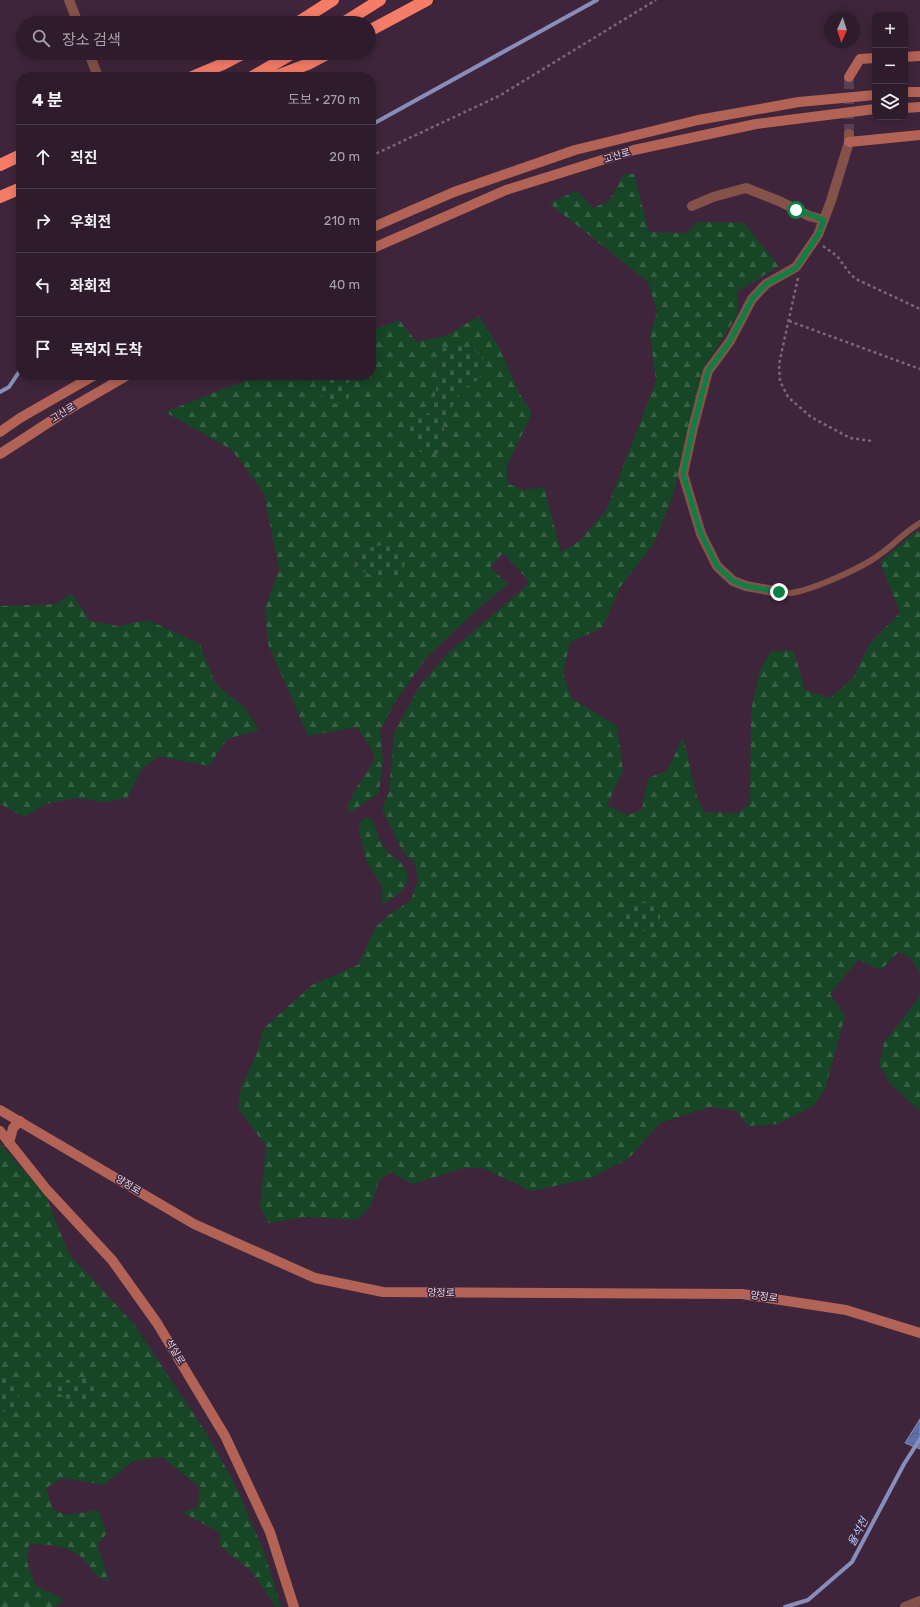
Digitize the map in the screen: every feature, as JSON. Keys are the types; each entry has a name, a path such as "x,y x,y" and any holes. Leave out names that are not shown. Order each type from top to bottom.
{"highway":[{"path":"308,16 333,0"},
{"path":"354,16 380,0"},
{"path":"376,27 427,0"},
{"path":"204,72 231,60"},
{"path":"261,72 281,60"},
{"path":"287,72 316,60"},
{"path":"0,165 16,157"},
{"path":"0,197 16,190"}],"street":[{"path":"69,0 75,16"},
{"path":"908,57 920,56"},
{"path":"849,77 860,59 872,58"},
{"path":"92,60 96,72"},
{"path":"908,92 920,92"},
{"name":"고산로","path":"376,226 454,192 575,150 698,120 799,102 872,95"},
{"path":"908,108 920,107"},
{"name":"고산로","path":"376,247 506,190 634,150 756,124 872,109"},
{"path":"779,592 746,586 733,581 717,566 701,534 683,474 708,371 730,341 752,299 766,284 796,268 814,240 832,201 849,138 920,135"},
{"path":"692,206 713,196 746,188 779,201 809,216 824,220"},
{"name":"고산로","path":"0,432 20,418 86,380"},
{"name":"고산로","path":"0,454 71,408 119,380"},
{"name":"양정로","path":"0,1110 194,1224 315,1278 383,1292 742,1294 846,1310 920,1334"},
{"path":"9,1143 13,1128 20,1121"},
{"name":"석실로","path":"0,1131 47,1190 112,1260 158,1323 225,1436 270,1532 294,1607"},
{"path":"905,1607 920,1601"}],"lane":[{"path":"779,592 790,593 804,590 854,568 879,555 908,530 920,523"}],"path":[{"path":"376,154 499,96 656,0"},
{"path":"814,240 837,256 851,275 858,280 920,309"},
{"path":"796,268 798,278 779,364 780,381 788,397 811,417 850,438 872,441"},
{"path":"789,321 920,369"}],"green space":[{"path":"624,174 634,174 649,232 687,233 697,222 744,223 779,266 737,292 738,314 703,370 673,496 654,543 621,586 602,628 570,642 563,674 572,699 617,726 623,771 607,805 628,815 642,810 648,778 667,771 683,737 697,797 704,812 739,813 750,802 751,711 760,670 771,651 794,651 805,690 830,698 853,678 870,643 900,613 880,562 912,534 920,531 920,973 910,957 898,952 881,970 858,960 830,994 845,1016 825,1089 814,1106 778,1124 748,1126 737,1111 710,1107 660,1123 628,1159 589,1179 531,1191 483,1168 463,1168 413,1184 390,1172 379,1180 371,1206 357,1220 308,1217 268,1223 260,1206 266,1146 238,1108 241,1087 257,1053 263,1029 312,985 358,965 375,928 386,917 411,900 418,879 414,862 403,852 382,809 389,792 394,733 420,685 449,652 524,588 529,581 503,553 490,567 508,584 479,608 426,658 394,704 380,731 383,760 379,793 351,812 347,807 355,790 375,760 370,747 357,727 308,736 268,644 265,609 279,569 264,494 232,450 165,412 246,380 326,380 317,385 350,389 349,380 376,380 376,329 399,320 417,342 447,335 479,316 499,347 519,393 532,413 507,466 507,483 524,490 544,487 561,552 578,542 606,511 656,381 650,336 657,311 648,282 549,203 577,191 593,208 609,201","holes":["441,359 477,380 458,394 442,423 447,439 440,454 423,414 432,413","374,546 359,569 351,559"]},
{"path":"457,345 474,349 483,357 482,373 476,381 456,398 450,413 442,423 447,439 440,454 420,452 406,431 411,419 423,414 432,413 443,348"},
{"path":"326,380 349,380 350,389 348,399 337,403 328,402 319,391 317,385"},
{"path":"389,545 401,552 406,560 403,569 396,579 371,575 356,565 351,559 374,546"},
{"path":"72,594 90,621 118,626 148,620 200,644 215,683 245,708 259,730 227,739 209,766 159,756 142,769 127,798 106,802 75,798 46,804 24,817 0,804 0,606 56,604"},
{"path":"365,817 371,818 385,848 405,868 407,875 407,881 400,892 382,905 382,886 367,862 359,832 360,823"},
{"path":"638,902 651,902 660,911 660,920 654,933 635,929 623,915 624,907"},
{"path":"920,996 920,1111 890,1084 879,1065 884,1043"},
{"path":"0,1143 46,1196 69,1254 133,1323 207,1434 236,1486 264,1552 281,1607 276,1607 251,1571 220,1546 220,1533 182,1512 198,1507 199,1487 162,1457 133,1461 104,1485 62,1478 46,1488 53,1510 67,1515 98,1510 107,1533 97,1545 109,1581 104,1580 95,1574 81,1557 71,1551 41,1544 29,1544 27,1562 35,1585 64,1600 54,1607 0,1607 0,1413 2,1413 7,1376 0,1377"},
{"path":"7,1376 17,1384 17,1406 0,1413 0,1377"},
{"path":"85,1378 96,1381 99,1393 95,1401 83,1403 77,1402 66,1398 51,1387 66,1380"}],"water":[{"path":"920,1419 920,1449 905,1443"}],"waterway":[{"path":"376,122 597,0"},
{"path":"0,392 9,387 16,376"},
{"name":"율석천","path":"785,1607 808,1600 852,1562 904,1464 920,1439"}],"tunnel":[{"path":"849,77 849,134"}],"route":[{"path":"779,592 746,586 733,581 717,566 701,534 683,474 708,371 730,341 752,299 766,284 796,268 818,235 824,220 809,216 796,210"}]}
